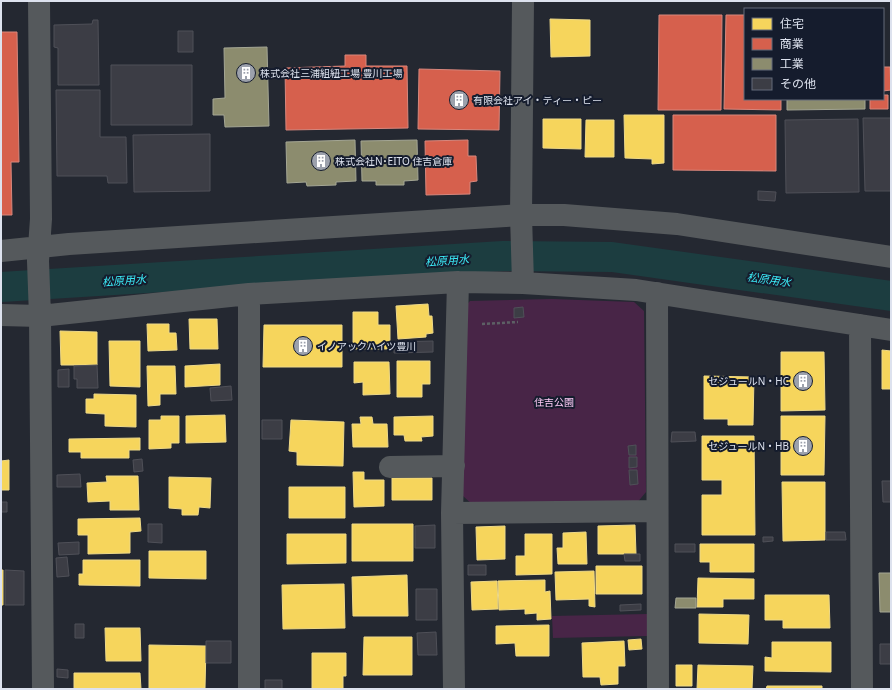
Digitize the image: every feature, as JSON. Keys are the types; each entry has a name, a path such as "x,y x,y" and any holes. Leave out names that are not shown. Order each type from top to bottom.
{"street":[{"path":"39,1 41,219 38,254 40,311 43,689"},
{"path":"523,1 521,221 523,277"},
{"path":"1,251 38,254 69,244 521,221 564,215 677,224 891,257"},
{"path":"1,315 249,294 523,277 657,293 891,330"},
{"path":"454,689 452,513 458,282"},
{"path":"657,293 658,689"},
{"path":"249,294 249,689"},
{"path":"860,326 862,689"},
{"path":"390,467 454,466"},
{"path":"452,513 657,510"}],"green space":[{"name":"住吉公園","path":"552,299 634,302 644,311 646,492 636,504 473,505 463,496 461,311 470,301"},
{"path":"647,614 647,636 553,638 552,616"}],"building: 住宅":[{"path":"550,19 590,20 590,56 551,57"},
{"path":"624,115 664,115 664,163 652,164 652,159 625,158"},
{"path":"543,119 581,119 581,149 543,148"},
{"path":"586,120 614,120 614,157 585,157"},
{"path":"428,304 429,316 432,316 433,333 426,334 426,337 398,339 396,306"},
{"path":"353,312 378,312 378,325 390,325 390,349 353,349"},
{"path":"189,319 217,319 218,349 190,349"},
{"path":"147,324 169,324 169,333 176,333 177,350 148,351"},
{"name":"イノアックハイツ豊川","path":"264,325 342,325 342,367 263,367"},
{"path":"60,331 97,332 97,365 61,365"},
{"path":"109,341 140,341 140,387 110,386"},
{"path":"882,350 891,351 891,389 882,389"},
{"name":"セジュールN・HC","path":"781,352 824,352 825,410 781,411"},
{"path":"397,361 430,361 430,384 422,384 422,397 397,397"},
{"path":"354,362 389,362 390,394 363,395 363,382 354,383"},
{"path":"220,364 220,385 185,387 185,366"},
{"path":"147,366 175,366 176,394 160,394 160,405 148,406"},
{"path":"704,376 754,377 753,425 728,425 728,419 704,419"},
{"path":"94,394 136,395 136,427 105,426 105,414 86,413 86,399 94,399"},
{"path":"225,415 226,442 186,443 186,416"},
{"path":"161,416 179,416 179,443 171,443 171,448 149,449 149,420 161,420"},
{"path":"433,416 433,436 421,437 422,441 405,441 404,435 394,435 394,417"},
{"name":"セジュールN・HB","path":"781,416 825,416 824,475 781,475"},
{"path":"360,417 372,417 373,424 387,424 388,447 353,447 352,424 361,424"},
{"path":"291,420 344,422 343,466 297,465 297,452 289,451"},
{"path":"702,436 754,436 755,535 702,535 702,495 722,495 722,480 702,480"},
{"path":"140,438 140,450 129,450 129,458 81,458 81,452 69,452 69,439"},
{"path":"9,460 9,490 1,490 1,461"},
{"path":"353,472 364,472 364,480 384,480 384,506 354,507"},
{"path":"106,476 138,476 139,510 110,510 110,501 88,502 87,483 107,482"},
{"path":"169,477 211,478 210,508 199,507 198,515 182,515 182,509 169,508"},
{"path":"392,478 432,478 432,500 392,500"},
{"path":"782,482 825,482 825,540 783,541"},
{"path":"289,487 345,487 345,518 289,518"},
{"path":"140,518 141,531 130,532 130,553 88,554 88,535 78,535 78,519"},
{"path":"352,524 413,524 413,561 352,561"},
{"path":"635,525 636,554 598,554 598,526"},
{"path":"505,526 505,559 477,560 476,527"},
{"path":"586,532 587,564 558,564 557,548 563,548 563,533"},
{"path":"287,534 346,534 346,563 287,564"},
{"path":"525,534 552,534 552,574 516,575 516,556 525,556"},
{"path":"700,544 754,544 754,572 710,572 710,562 700,562"},
{"path":"149,551 206,551 206,579 149,578"},
{"path":"83,560 140,560 140,586 79,585 79,574 83,574"},
{"path":"596,566 642,566 642,594 596,594"},
{"path":"1,570 3,570 3,605 1,605"},
{"path":"594,571 595,607 589,606 589,599 556,600 555,572"},
{"path":"407,575 408,616 353,616 352,577"},
{"path":"698,578 754,579 754,599 723,599 723,607 697,607"},
{"path":"545,580 545,592 550,591 551,619 537,620 537,613 525,614 525,609 499,610 498,581"},
{"path":"497,581 498,609 472,610 471,582"},
{"path":"344,584 345,628 283,629 282,585"},
{"path":"765,595 829,595 830,628 783,628 783,620 765,620"},
{"path":"699,614 749,615 748,644 699,643"},
{"path":"549,625 549,656 516,656 515,643 496,644 496,626"},
{"path":"105,628 140,628 141,661 106,661"},
{"path":"364,637 412,637 412,675 363,675"},
{"path":"641,639 642,649 629,650 628,640"},
{"path":"624,641 625,666 618,666 618,684 601,685 600,677 583,677 582,643"},
{"path":"772,642 831,642 831,672 765,671 765,657 772,658"},
{"path":"149,645 206,646 205,688 149,689"},
{"path":"312,653 346,653 346,676 343,676 343,689 312,689"},
{"path":"676,665 692,665 692,686 676,686"},
{"path":"698,665 753,666 752,689 697,689"},
{"path":"74,673 140,673 141,689 74,689"},
{"path":"767,686 822,686 822,689 766,689"}],"building: 商業":[{"path":"659,15 722,15 721,110 658,110"},
{"path":"726,15 744,15 744,100 781,100 781,110 724,109"},
{"path":"1,32 17,32 19,162 11,162 12,215 1,215"},
{"path":"345,55 366,55 366,66 407,66 408,128 286,130 285,68 345,66"},
{"path":"884,67 890,67 891,90 884,91"},
{"name":"有限会社アイ・ティー・ピー","path":"419,69 500,71 499,130 418,129"},
{"path":"884,95 888,95 888,109 870,109 870,100 884,100"},
{"path":"673,115 776,115 776,171 673,170"},
{"path":"468,140 468,156 476,156 477,181 470,182 470,194 426,195 425,141"}],"building: 工業":[{"name":"株式会社三浦組紐工場 豊川工場","path":"267,47 269,126 225,127 224,115 213,115 213,99 225,98 224,48"},
{"path":"787,100 865,100 865,109 787,110"},
{"name":"株式会社N･EITO 住吉倉庫","path":"355,140 356,181 336,182 336,185 307,186 306,182 287,183 286,142"},
{"path":"417,140 418,180 404,181 404,185 376,185 376,181 362,181 361,141"},
{"path":"879,573 891,573 891,612 880,612"},
{"path":"676,598 696,598 696,608 675,608"}],"building: その他":[{"path":"93,20 98,20 99,85 58,85 58,48 54,47 54,25 92,24"},
{"path":"178,31 193,31 193,52 178,52"},
{"path":"111,65 192,65 192,125 111,125"},
{"path":"56,90 100,90 100,137 126,137 127,183 108,183 107,176 57,176"},
{"path":"863,118 891,118 891,191 865,191"},
{"path":"858,119 859,192 786,193 785,120"},
{"path":"210,134 210,191 134,192 133,135"},
{"path":"758,191 776,192 775,201 758,200"},
{"path":"523,307 524,317 514,318 514,308"},
{"path":"433,341 433,352 394,353 394,342"},
{"path":"97,365 98,388 77,388 77,379 74,379 74,366"},
{"path":"69,369 69,387 58,387 58,370"},
{"path":"231,386 232,400 211,401 210,388"},
{"path":"262,420 282,420 282,439 262,439"},
{"path":"672,432 695,432 696,441 671,442"},
{"path":"636,445 636,455 629,455 628,446"},
{"path":"629,457 637,457 637,467 629,468"},
{"path":"142,459 143,471 134,472 133,460"},
{"path":"629,470 637,470 638,484 630,485"},
{"path":"80,474 81,487 57,487 57,475"},
{"path":"882,481 891,481 891,502 883,502"},
{"path":"1,502 7,502 7,512 1,512"},
{"path":"148,524 162,524 162,543 148,542"},
{"path":"435,525 435,548 415,548 415,526"},
{"path":"826,532 845,532 846,540 826,540"},
{"path":"763,537 773,537 773,541 763,542"},
{"path":"79,542 79,554 59,555 58,543"},
{"path":"675,544 695,544 695,552 675,552"},
{"path":"624,554 640,554 640,561 625,561"},
{"path":"67,557 69,576 57,577 56,558"},
{"path":"468,565 486,565 486,575 468,575"},
{"path":"5,570 24,571 24,605 5,605"},
{"path":"416,589 437,589 437,620 416,620"},
{"path":"641,604 641,610 620,611 620,605"},
{"path":"75,624 84,624 84,638 75,638"},
{"path":"436,632 437,655 418,655 417,633"},
{"path":"206,641 231,641 231,663 206,663"},
{"path":"880,644 891,644 891,664 880,664"},
{"path":"57,669 68,670 68,678 57,677"},
{"path":"265,680 282,680 282,689 265,689"}],"waterway":[{"name":"松原用水","path":"1,287 503,256 612,257 891,296"}],"place":[{"name":"株式会社三浦組紐工場 豊川工場","path":"246,73"},
{"name":"有限会社アイ・ティー・ピー","path":"459,100"},
{"name":"株式会社N･EITO 住吉倉庫","path":"321,161"},
{"name":"イノアックハイツ豊川","path":"303,346"},
{"name":"セジュールN・HC","path":"803,381"},
{"name":"セジュールN・HB","path":"803,446"}]}
